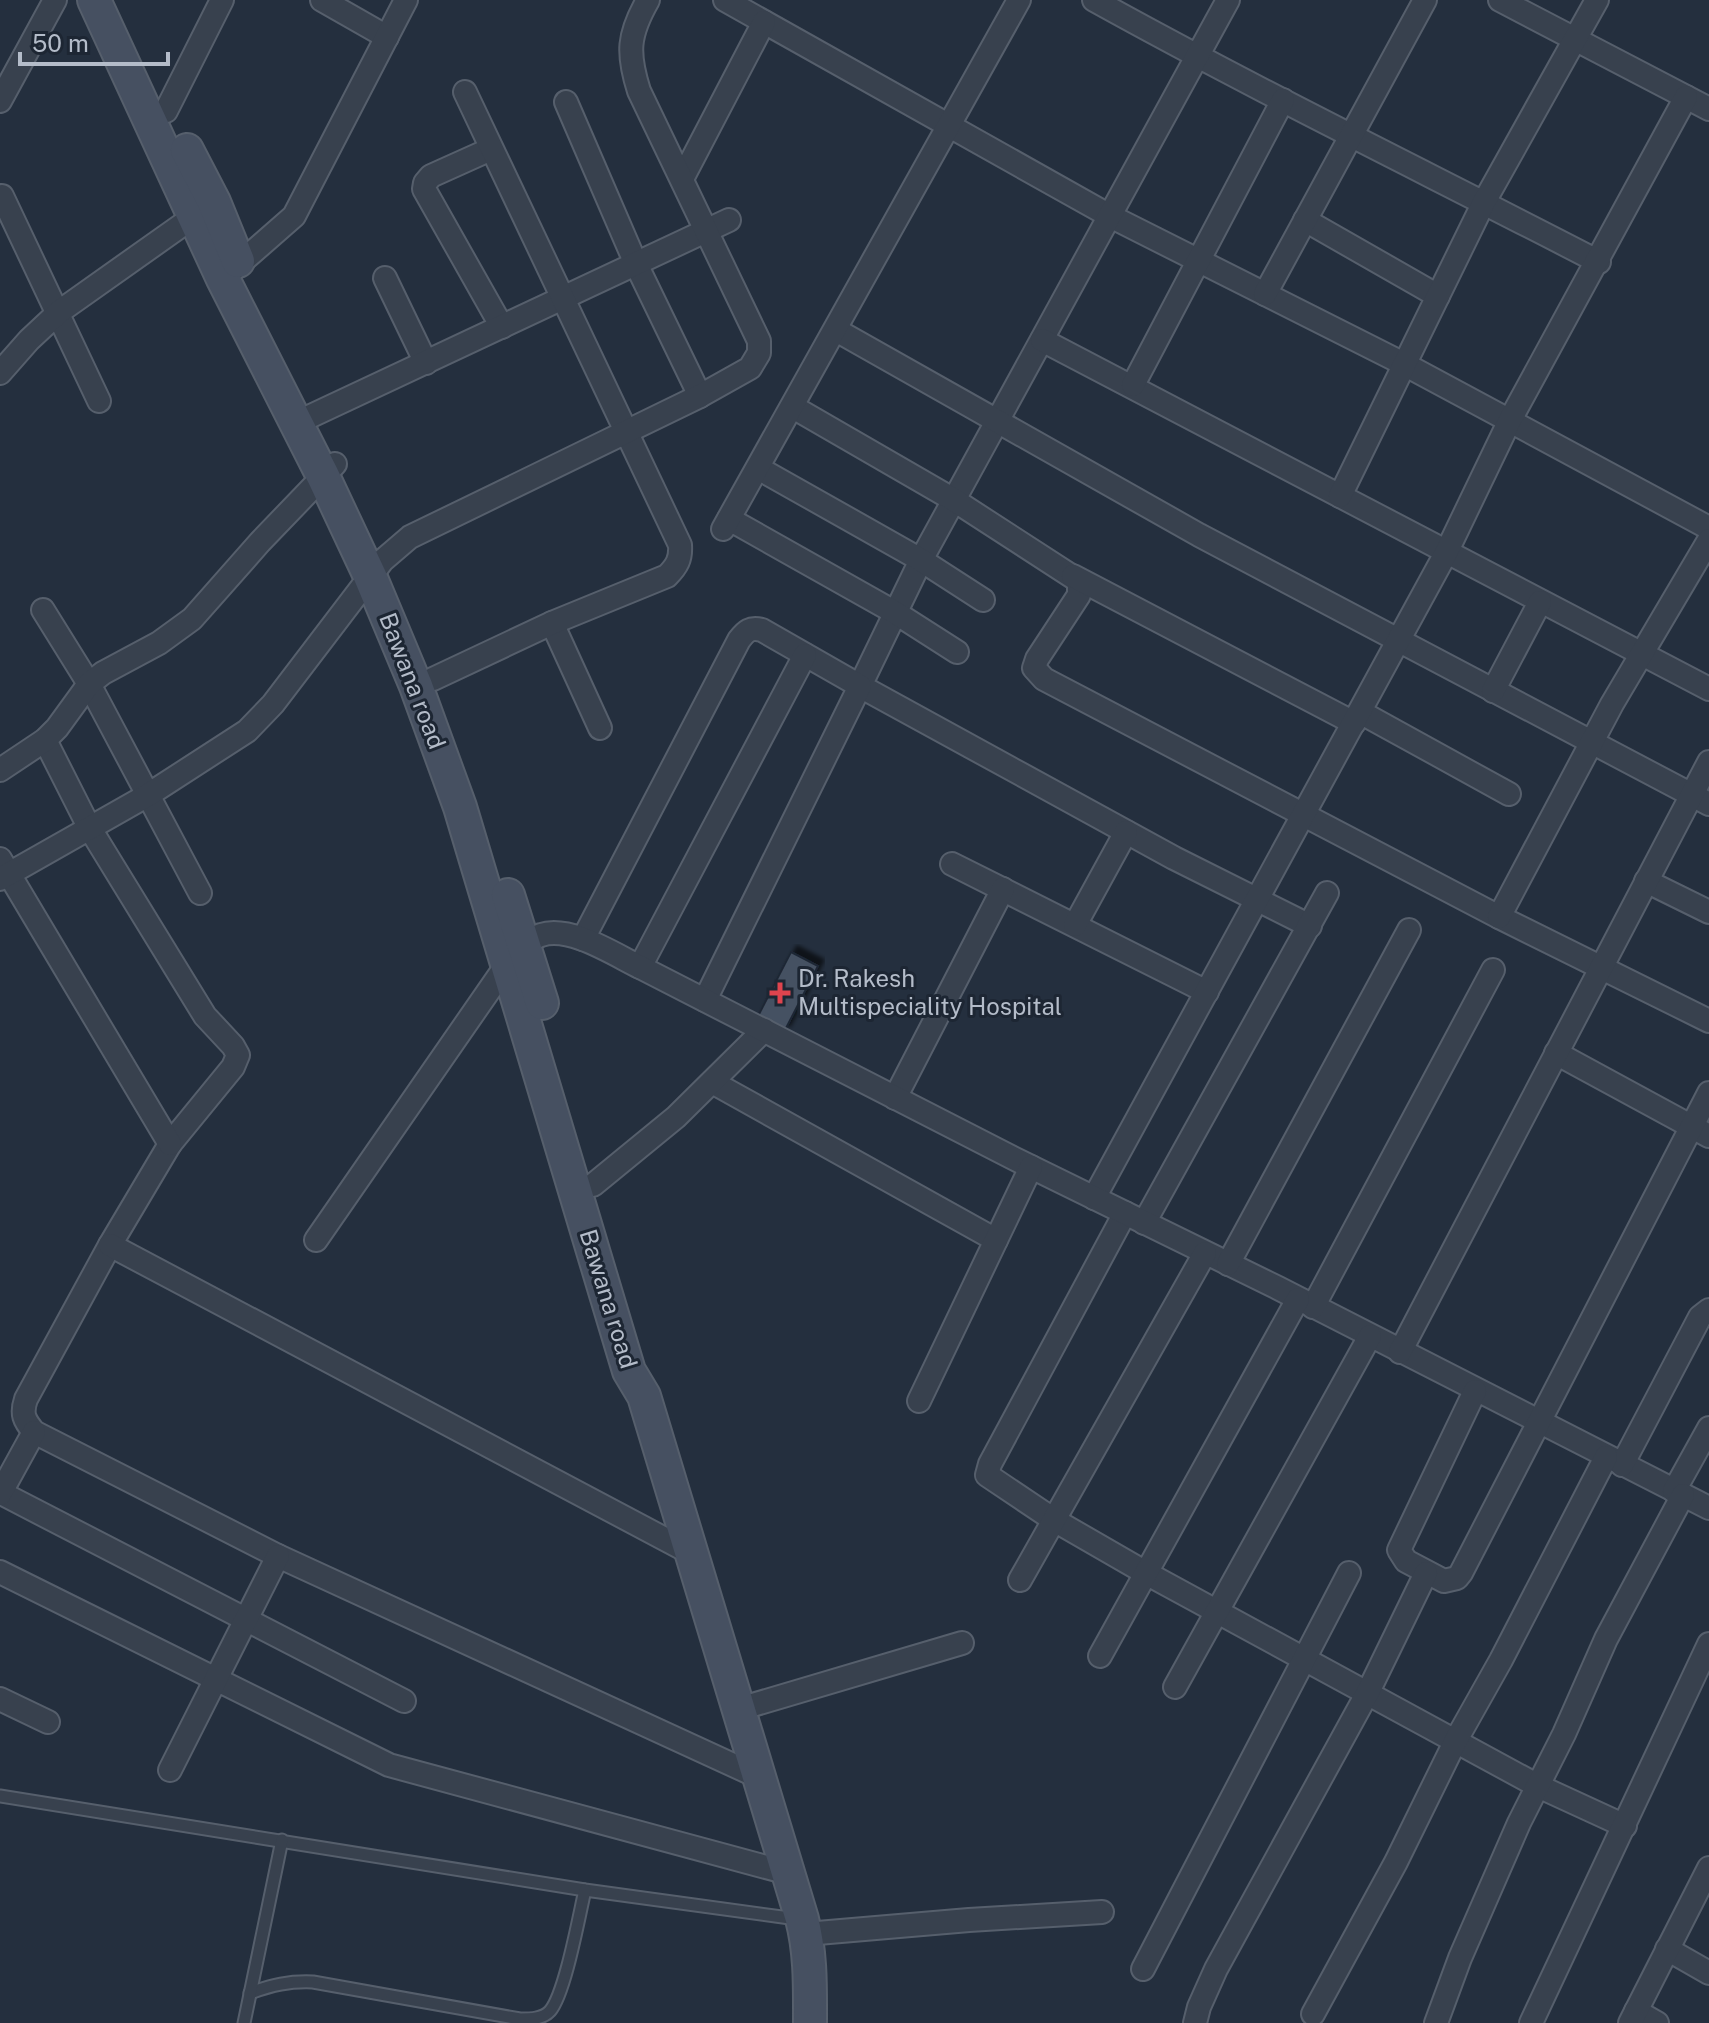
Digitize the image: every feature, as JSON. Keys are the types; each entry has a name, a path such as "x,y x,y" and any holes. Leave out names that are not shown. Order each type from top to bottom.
{"street":[{"path":"0,101 55,0"},
{"name":"Bawana road","path":"94,0 204,209"},
{"name":"Bawana road","path":"114,0 166,111 231,271 433,679 495,888 593,1185 644,1363 644,1396"},
{"path":"166,111 222,0"},
{"path":"322,0 387,37"},
{"path":"231,271 294,216 406,0"},
{"path":"170,1144 3,871 148,795 239,737 261,719 376,568 410,537 700,396 750,368 759,353 754,328 639,91 631,65 631,38 635,22 648,0"},
{"path":"725,0 1110,216 1404,364 1709,528"},
{"path":"957,652 896,613 726,524 1019,0"},
{"path":"1094,0 1197,57 1599,262"},
{"path":"705,1000 921,560 1228,0"},
{"path":"1265,294 1425,0"},
{"path":"1500,0 1709,109"},
{"path":"1340,496 1484,202 1597,0"},
{"path":"682,179 764,22"},
{"path":"433,679 552,623 667,576 681,557 680,545 561,300 465,92"},
{"path":"1094,1198 1446,553 1510,420 1599,262 1686,97"},
{"path":"1133,385 1283,100"},
{"path":"566,102 636,264 700,396"},
{"path":"491,149 431,176 424,189 502,327"},
{"path":"2,196 99,401"},
{"path":"0,373 59,312 204,209"},
{"path":"311,416 729,220"},
{"path":"1305,220 1438,296"},
{"name":"Bawana road","path":"231,271 311,416 329,470"},
{"path":"385,278 426,363"},
{"path":"836,330 1398,642 1700,799"},
{"path":"1042,340 1709,689"},
{"path":"793,407 954,500 1073,576 1509,794"},
{"path":"758,468 921,560 983,600"},
{"path":"0,770 45,740 89,684 103,673 159,643 192,619 329,470"},
{"path":"1499,917 1641,655 1709,540"},
{"name":"Bawana road","path":"376,568 460,807 495,888"},
{"path":"1073,576 1079,581 1079,595 1037,659 1034,668 1038,674 1499,917 1709,1021"},
{"path":"1493,691 1540,602"},
{"path":"43,610 89,684 200,893"},
{"path":"552,623 600,728"},
{"path":"583,939 739,640 746,631 754,628 1126,832 1310,926"},
{"path":"640,967 805,655"},
{"path":"45,740 89,827 205,1016 228,1039 238,1055 233,1067 170,1144 110,1245 26,1399 24,1420 34,1432 278,1556 759,1777"},
{"path":"1400,1352 1646,881 1700,799 1709,762"},
{"path":"1075,925 1126,832"},
{"path":"952,864 1207,992"},
{"path":"1646,881 1709,912"},
{"path":"895,1098 1003,889"},
{"path":"1327,893 988,1470 991,1478 1054,1520 1146,1573 1538,1786 1625,1826"},
{"path":"1228,1264 1409,930"},
{"path":"316,1240 517,954 541,935 557,934 583,939 1709,1508"},
{"name":"Bawana road","path":"517,954 629,1371 644,1396 804,1927 810,2023"},
{"path":"1100,1656 1305,1303 1493,970"},
{"path":"593,1185 676,1117 764,1030"},
{"path":"1556,1053 1700,1131"},
{"path":"712,1082 996,1240"},
{"path":"1475,1391 1401,1544 1402,1557 1444,1581 1457,1578 1539,1422 1700,1131 1709,1093"},
{"path":"919,1401 1031,1167"},
{"path":"110,1245 693,1554"},
{"path":"1020,1580 1205,1253"},
{"path":"1313,2014 1501,1660 1614,1461 1700,1317 1709,1310"},
{"path":"1175,1687 1370,1336"},
{"path":"1436,2023 1469,1938 1538,1786 1709,1428"},
{"path":"34,1432 0,1494 404,1701"},
{"path":"170,1770 249,1619 278,1556"},
{"path":"0,1572 351,1748 410,1773 788,1873"},
{"path":"1143,1969 1307,1659 1349,1573"},
{"path":"1195,2023 1216,1969 1368,1692 1426,1573"},
{"path":"739,1709 962,1643"},
{"path":"1531,2023 1709,1644"},
{"path":"0,1699 48,1722"},
{"path":"1657,2023 1633,2017 1667,1949 1702,1899 1709,1868"},
{"path":"804,1927 1102,1912"},
{"path":"1667,1949 1709,1973"}],"lane":[{"path":"0,1796 804,1927"},
{"path":"244,2023 282,1840"},
{"path":"250,1993 273,1984 313,1982 520,2019 536,2019 549,2013 556,1999 566,1971 585,1890"}],"building":[{"path":"791,952 818,966 784,1032 757,1018"}],"place":[{"name":"Dr. Rakesh Multispeciality Hospital","path":"780,993"}]}
